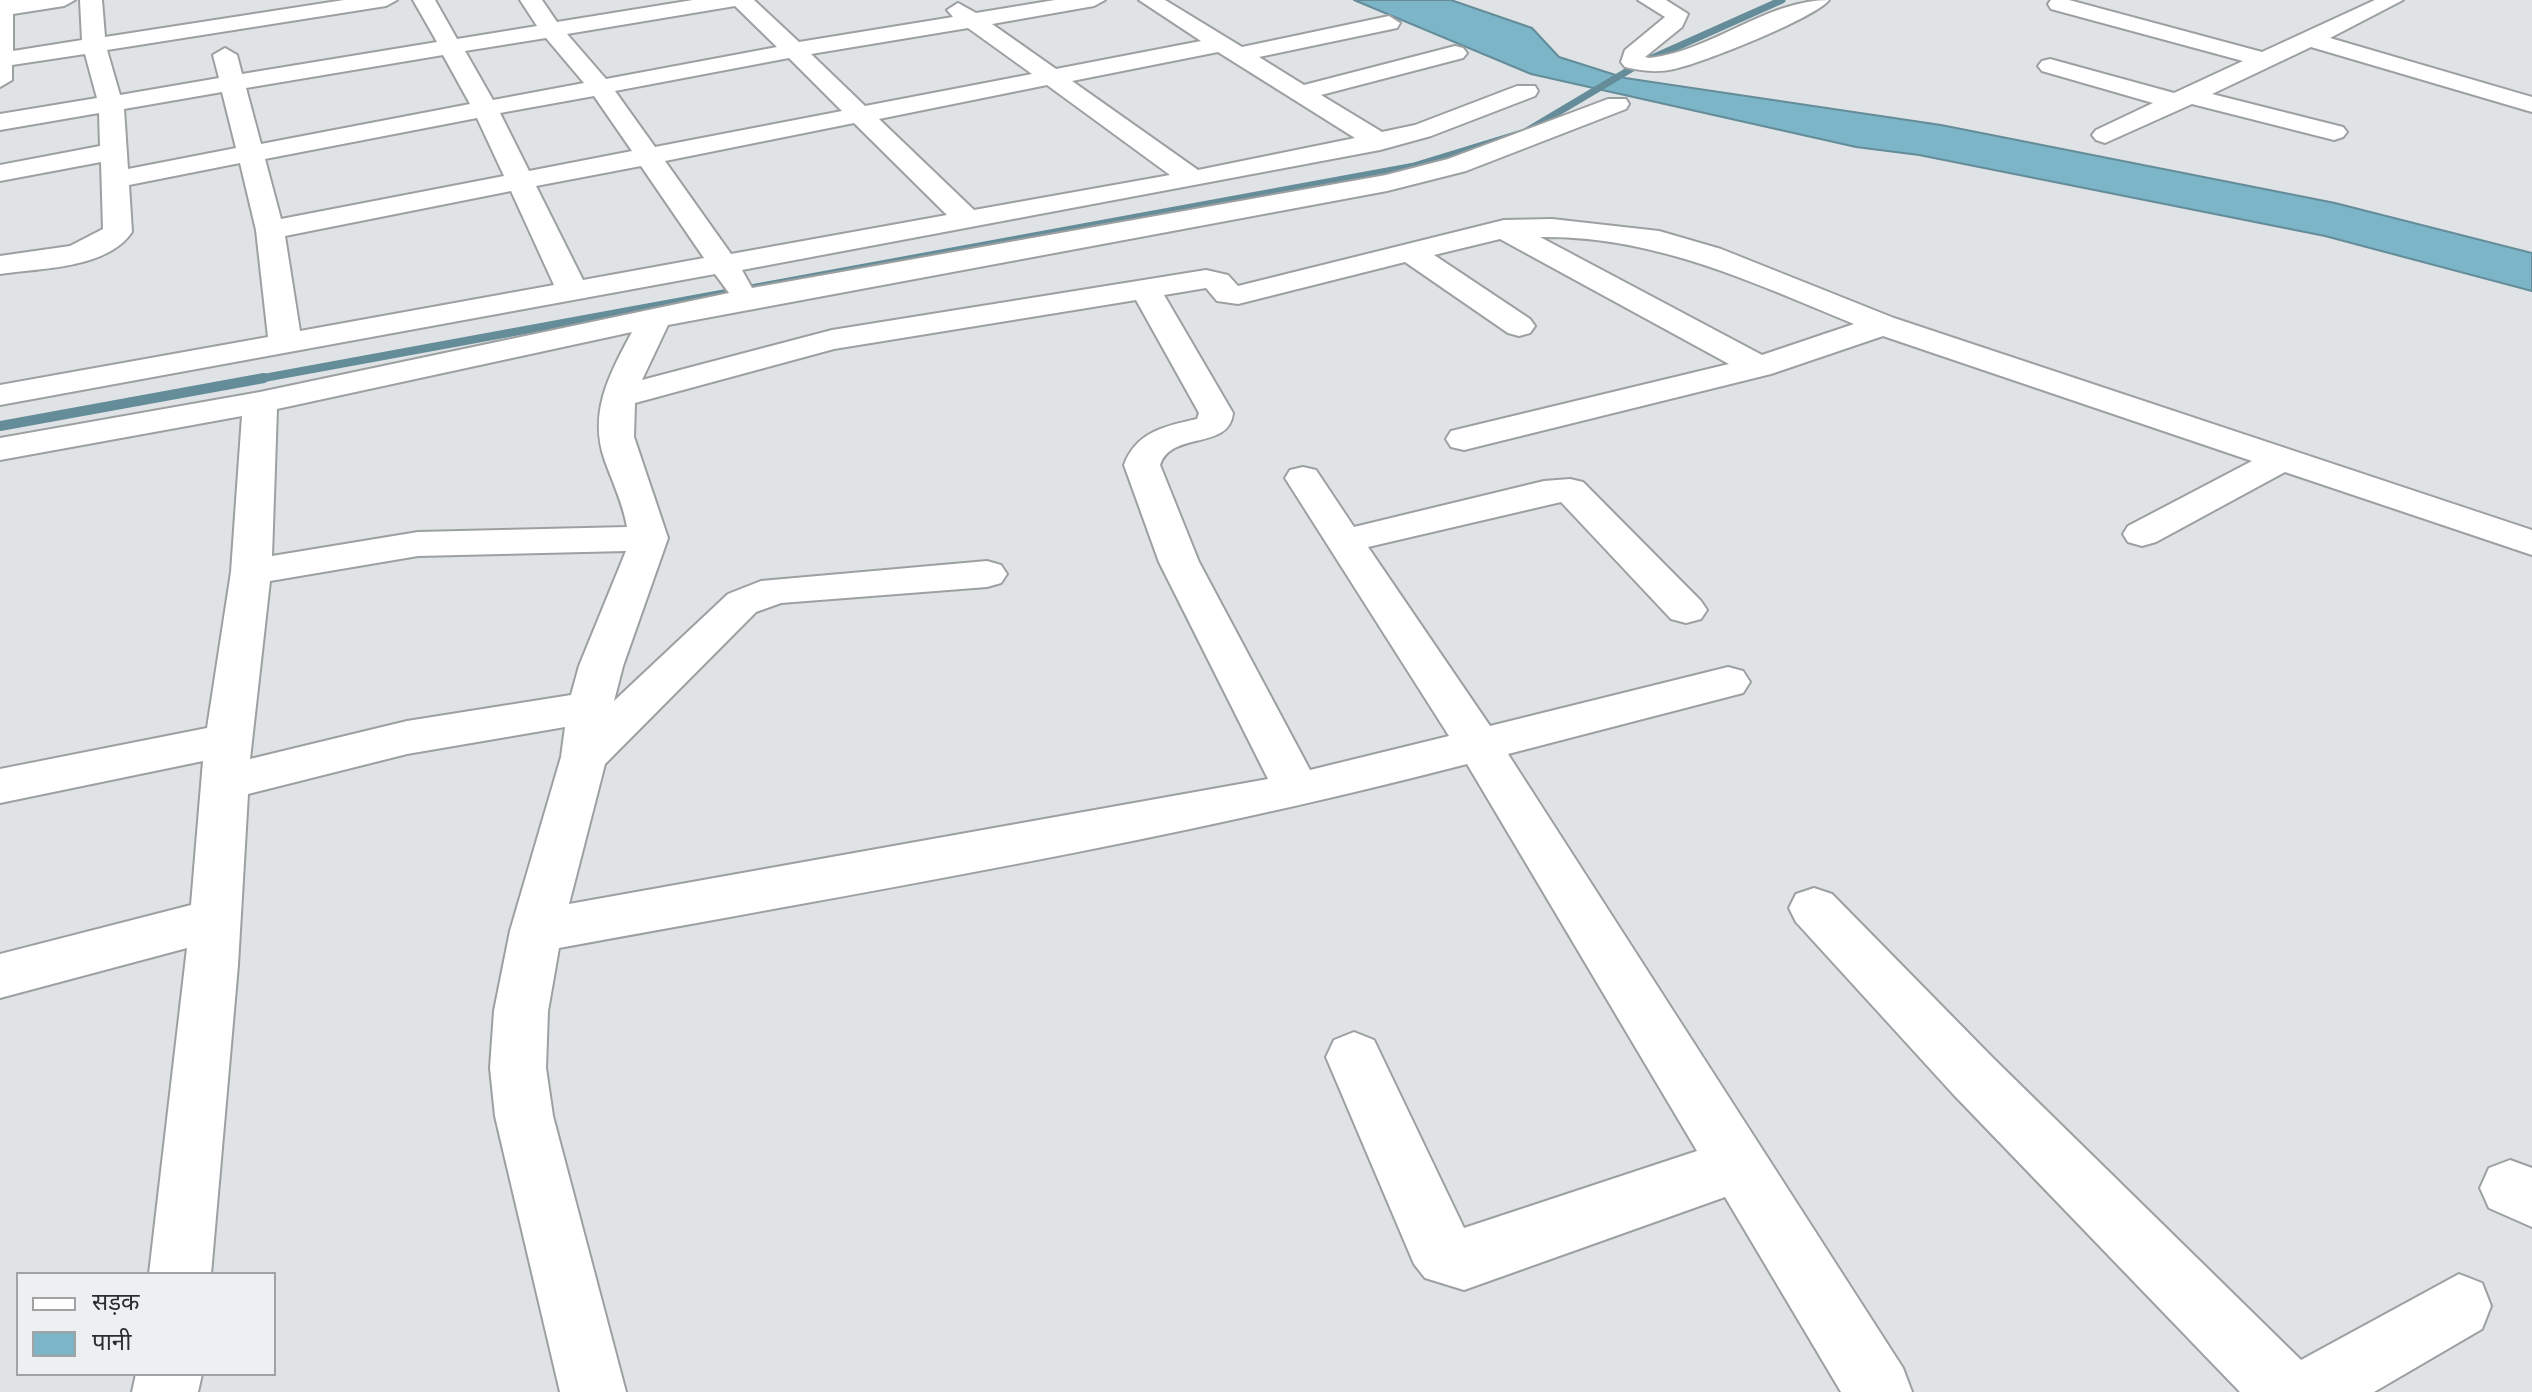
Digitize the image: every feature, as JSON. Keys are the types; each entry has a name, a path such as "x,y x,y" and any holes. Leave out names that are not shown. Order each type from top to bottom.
{"street":[{"path":"0,80 2,6 64,0"},
{"path":"0,265 84,250 118,232 111,104 94,45 91,0"},
{"path":"211,0 220,26 229,82 270,230 285,342"},
{"path":"0,60 386,0"},
{"path":"424,0 485,108 573,292"},
{"path":"531,0 551,30 600,87 736,284"},
{"path":"0,122 732,0"},
{"path":"742,0 966,218"},
{"path":"944,0 1193,179"},
{"path":"0,173 249,154 795,50 1094,0"},
{"path":"1649,0 1670,10 1677,19 1640,46 1633,55 1637,63 1656,67 1683,62 1818,0"},
{"path":"2105,135 2260,59 2392,0"},
{"path":"1156,4 1189,3"},
{"path":"1156,4 1304,92 1380,142"},
{"path":"2059,4 2260,59"},
{"path":"270,230 1051,77 1389,23"},
{"path":"2309,39 2532,105"},
{"path":"1304,92 1455,53"},
{"path":"2050,66 2334,132"},
{"path":"2493,93 2529,75"},
{"path":"0,449 260,402 656,317 736,284 966,218 1193,179 1380,142 1422,131 1526,91"},
{"path":"0,395 573,292 736,284 1387,183 1470,161 1617,104"},
{"path":"1504,229 1759,367"},
{"path":"620,396 832,340 1213,279 1228,294 1238,295 1504,229 1585,231 1682,245 1883,325 2532,543"},
{"path":"1410,252 1519,326"},
{"path":"1145,289 1216,413 1215,421 1209,427 1154,443 1145,453 1142,465 1179,562 1297,791"},
{"path":"593,1392 524,1116 518,1068 521,1011 536,931 584,757 590,709 601,666 641,570 649,538 618,440 615,420 620,396 656,317"},
{"path":"1464,439 1759,367 1883,325"},
{"path":"180,1272 227,761 251,572 260,402"},
{"path":"2142,534 2283,459"},
{"path":"1303,478 1480,747 1740,1164 1867,1389"},
{"path":"1344,541 1544,492 1570,490 1686,610"},
{"path":"251,572 418,544 649,538"},
{"path":"584,757 742,603 756,595 775,590 987,574"},
{"path":"536,931 1063,837 1297,791 1728,682"},
{"path":"0,786 368,744 438,729 590,709"},
{"path":"1814,908 1973,1076 2286,1392"},
{"path":"0,976 214,920"},
{"path":"1354,1057 1436,1243 1447,1256 1464,1259 1740,1164"},
{"path":"2310,1392 2459,1306"}],"water":[{"path":"1354,0 1451,0 1532,28 1559,57 1625,78 1941,125 2335,203 2532,253 2532,291 2325,236 1919,155 1856,147 1531,74"}],"waterway":[{"path":"1408,168 1525,132 1641,63 1782,0"},
{"path":"253,380 1408,168"},
{"path":"1404,169 1408,168"},
{"path":"253,380 264,378"},
{"path":"0,426 253,380"}]}
